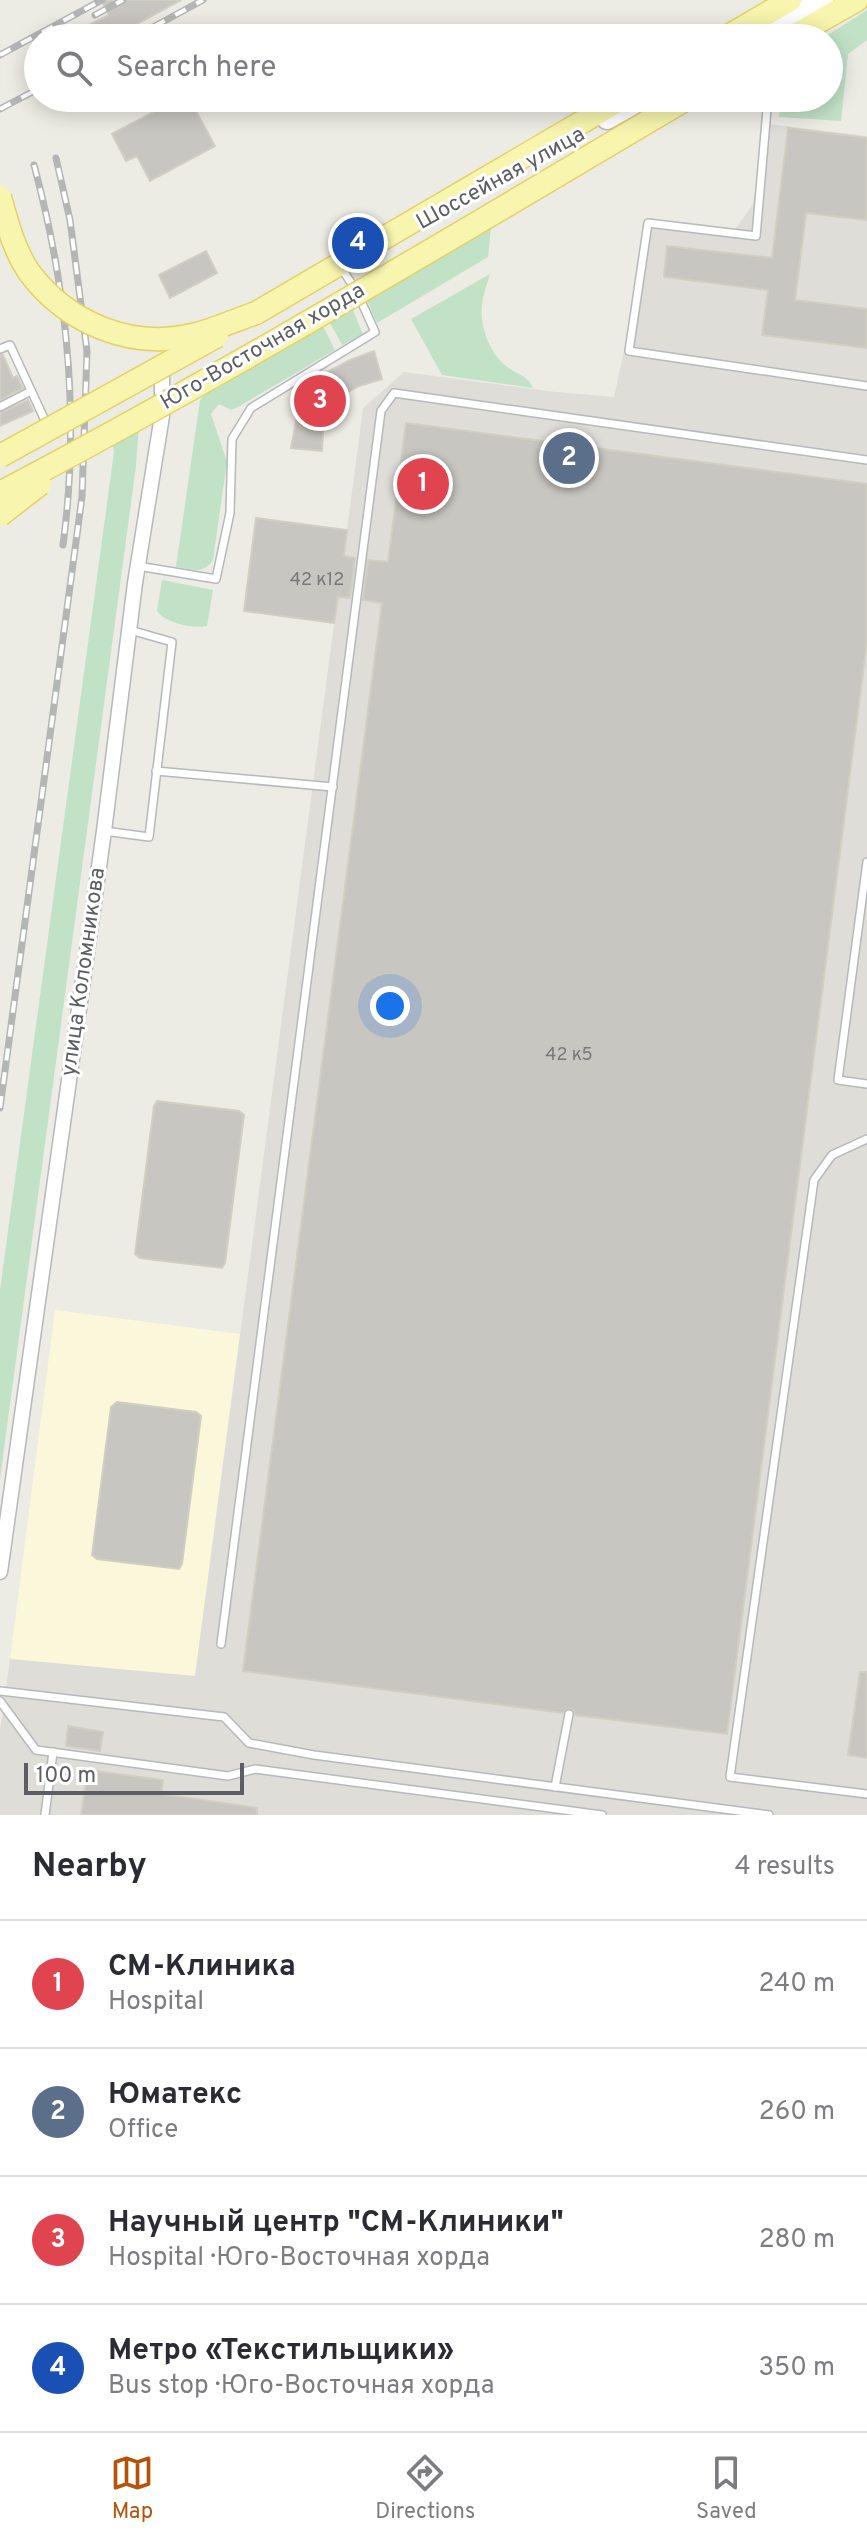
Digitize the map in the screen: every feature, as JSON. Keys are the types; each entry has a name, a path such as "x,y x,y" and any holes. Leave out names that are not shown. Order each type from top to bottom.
{"main road":[{"path":"749,24 790,0"},
{"path":"792,24 823,0"},
{"path":"802,24 857,0"},
{"name":"Юго-Восточная хорда","path":"1,455 256,313 599,112"},
{"name":"Шоссейная улица","path":"106,403 620,112"},
{"name":"Юго-Восточная хорда","path":"0,493 341,303 664,112"},
{"path":"0,197 16,247 28,270 67,310 91,324 118,335 167,339 193,335 256,313"},
{"path":"1,455 56,430"},
{"path":"0,515 98,441"}],"street":[{"name":"улица Коломникова","path":"0,1572 138,566 162,416 162,372"}],"lane":[{"path":"767,112 756,236 648,223 629,351 867,386"},
{"path":"138,566 216,579 230,513 232,439 251,408 375,332 357,292 342,269"},
{"path":"0,349 10,345 31,391 56,430"},
{"path":"0,407 31,391"},
{"path":"221,1644 381,411 394,393 867,460"},
{"path":"104,831 149,837 172,642 130,630"},
{"path":"156,771 333,787"},
{"path":"867,862 838,1080 867,1084"},
{"path":"867,1139 832,1155 814,1180 730,1777 867,1794"},
{"path":"0,1691 224,1717 249,1743 314,1755 769,1815"},
{"path":"0,1701 36,1750 228,1776 255,1769 602,1815"},
{"path":"555,1787 569,1714"},
{"path":"45,1815 53,1752"}],"shaded area":[{"path":"770,124 867,136 867,1815 0,1815 0,1730 10,1659 195,1676 334,624 244,611 256,518 347,530 363,408 404,372 614,397 647,218 732,233 752,206"},
{"path":"55,1310 240,1334 195,1677 10,1659"}],"green space":[{"path":"867,10 867,40 848,54 843,102 843,25"},
{"path":"780,112 842,112 841,121 779,117"},
{"path":"491,227 488,257 377,323 365,296"},
{"path":"490,274 482,313 488,340 503,363 526,378 533,388 442,375 411,319"},
{"path":"351,305 363,335 342,345 328,319"},
{"path":"322,324 335,350 238,407 231,410 219,404 211,414 227,462 213,560 201,569 176,567 200,400 234,374"},
{"path":"139,426 0,1479 0,1290 114,452 111,436"},
{"path":"162,580 213,590 207,626 180,624 166,619 157,611"}],"building":[{"path":"101,0 181,0 137,24 91,24 109,15"},
{"path":"154,112 197,112 215,146 150,181 137,156 126,161 112,134"},
{"path":"788,128 867,138 867,220 806,213 795,300 867,309 867,348 762,335 768,290 664,277 667,246 772,258"},
{"path":"206,251 217,273 170,298 159,275"},
{"path":"374,351 382,379 341,396 330,412 323,432 322,451 291,448 299,406 315,382 350,360"},
{"path":"0,355 3,355 13,378 17,376 23,388 0,400"},
{"path":"28,400 33,411 0,426 0,413"},
{"path":"406,423 867,484 867,641 727,1734 575,1715 574,1710 569,1708 563,1713 243,1671 382,603 363,600 368,560 388,562"},
{"path":"256,518 347,530 344,556 355,558 350,598 338,597 334,623 244,611"},
{"path":"157,1101 239,1111 244,1115 222,1268 140,1258 135,1254"},
{"path":"117,1402 196,1412 201,1416 179,1569 97,1559 92,1555 111,1407"},
{"path":"860,1672 867,1672 867,1758 848,1755"},
{"path":"68,1726 103,1732 100,1751 66,1746"},
{"path":"88,1770 163,1780 161,1794 257,1808 257,1815 81,1815"}],"railway":[{"path":"57,24 102,0"},
{"path":"95,15 123,0"},
{"path":"159,24 203,0"},
{"path":"0,55 24,42"},
{"path":"0,109 24,96"},
{"path":"0,1108 82,497 87,351 70,220 56,158"},
{"path":"34,165 55,258 67,354 70,449 63,545"}],"place":[{"name":"Метро «Текстильщики»","path":"358,243"},
{"name":"Научный центр \"СМ-Клиники\"","path":"320,401"},
{"name":"Юматекс","path":"569,458"},
{"name":"СМ-Клиника","path":"423,484"}]}
